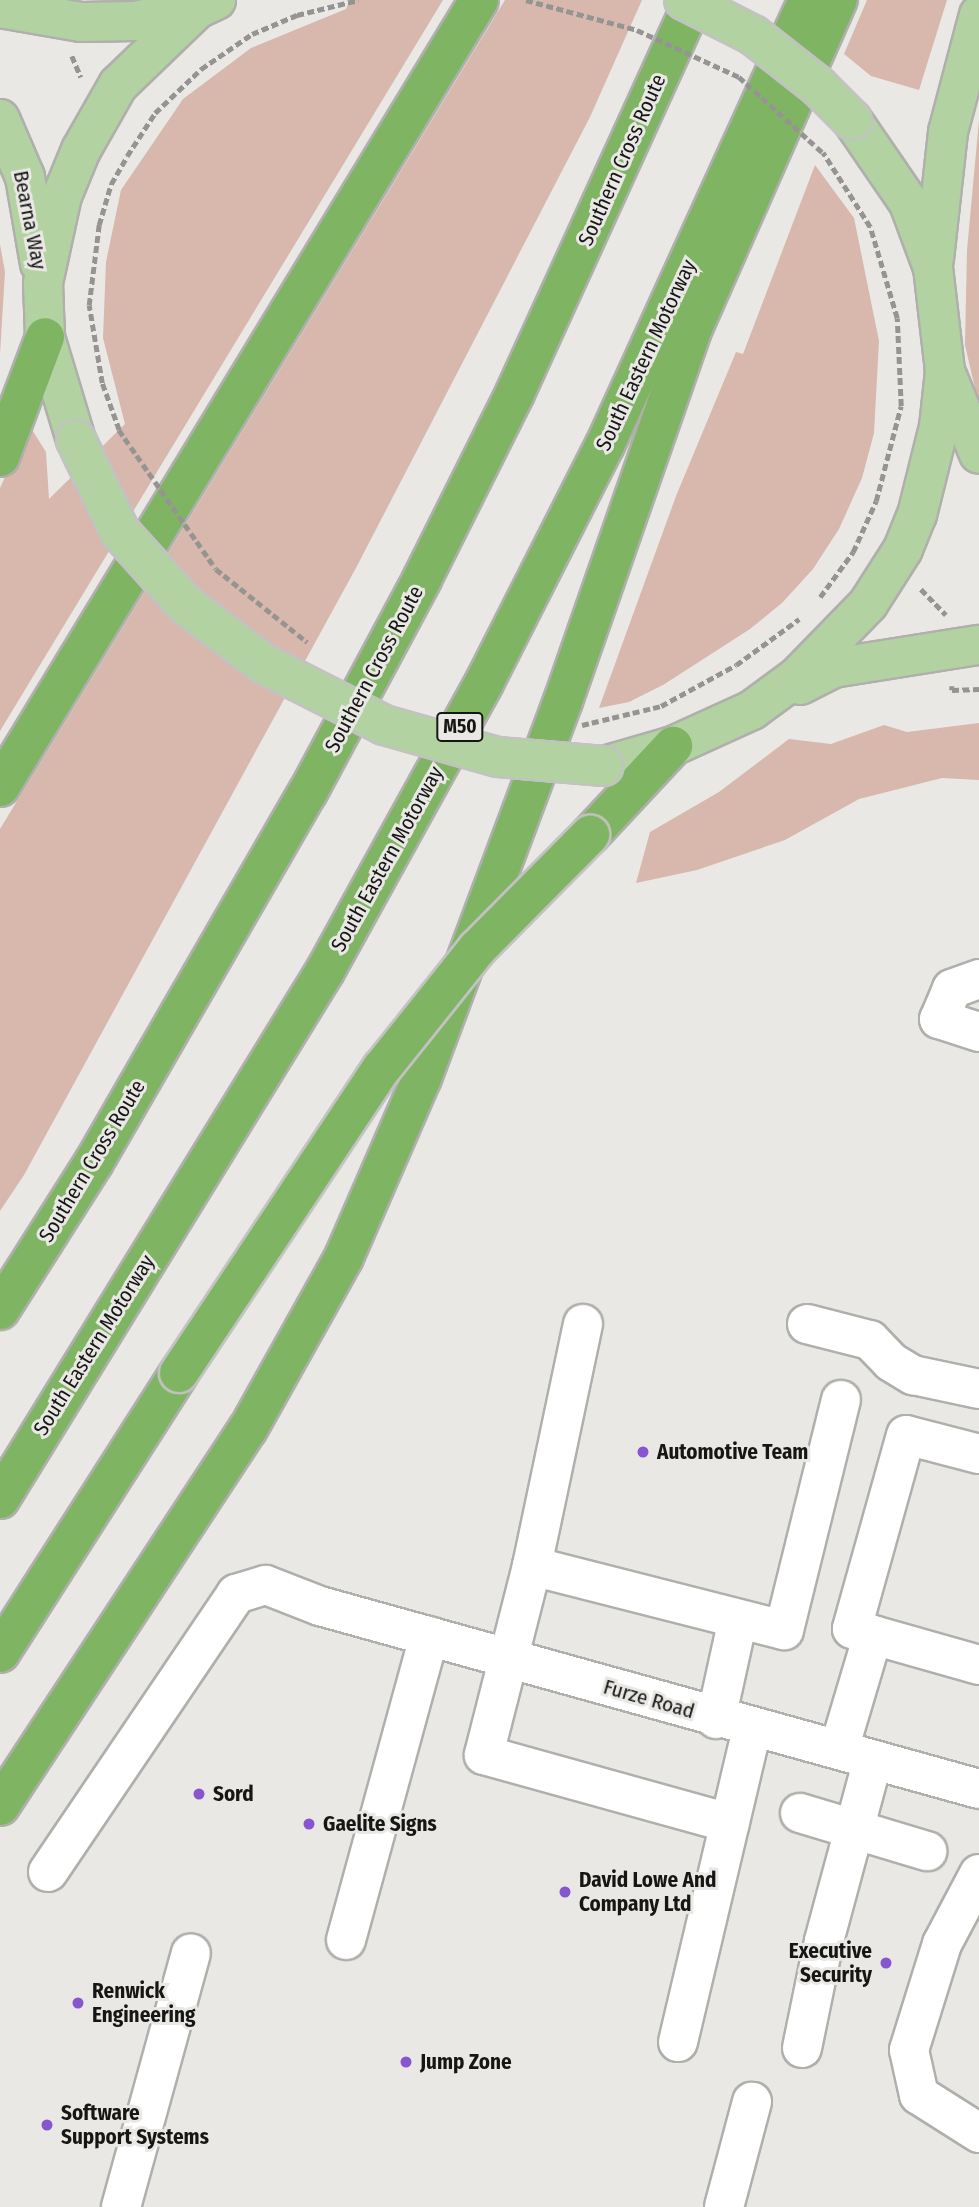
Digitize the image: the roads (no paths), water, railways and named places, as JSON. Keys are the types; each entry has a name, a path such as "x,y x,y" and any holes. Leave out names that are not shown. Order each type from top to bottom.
{"highway":[{"path":"0,787 479,0"},
{"name":"Southern Cross Route","path":"0,1310 163,1043 308,792 415,591 521,381 694,0"},
{"name":"South Eastern Motorway","path":"0,1499 326,971 484,683 605,446 808,0"},
{"path":"0,1806 248,1429 344,1258 427,1065 563,701 693,328 838,0"},
{"path":"0,457 46,337"},
{"path":"0,1653 179,1373 382,1068 477,949 590,835 673,746"}],"main road":[{"path":"684,0 753,35 818,86 852,120 909,203 933,268"},
{"path":"0,8 81,22 135,21 206,4"},
{"path":"206,4 118,85 108,101 62,196 43,283 46,337 76,440 120,532 186,606 264,664 384,725 498,757 604,766 673,746 752,710 833,668 964,646"},
{"path":"752,710 797,677 839,637 890,571 917,515 929,476 945,371 933,268 948,132 979,15"},
{"name":"Bearna Way","path":"0,119 25,177 43,283"},
{"path":"945,371 979,454"}],"street":[{"path":"965,984 939,1019 979,1032"},
{"path":"583,1324 532,1566 484,1755 730,1823"},
{"path":"807,1325 870,1340 891,1362 913,1375 979,1389"},
{"path":"532,1566 784,1630 841,1400"},
{"path":"979,1454 906,1435 852,1629 979,1665"},
{"name":"Furze Road","path":"48,1872 236,1594 266,1585 320,1606 716,1719 856,1754 979,1789"},
{"path":"716,1719 738,1619"},
{"path":"802,2048 824,1941 856,1830 856,1754 873,1634"},
{"path":"346,1940 429,1636"},
{"path":"678,2042 752,1728"},
{"path":"800,1813 927,1851"},
{"path":"979,1874 942,1944 909,2050 919,2095 979,2133"},
{"path":"121,2207 191,1953"},
{"path":"724,2207 752,2102"}],"place":[{"name":"Automotive Team","path":"643,1452"},
{"name":"Sord","path":"199,1794"},
{"name":"Gaelite Signs","path":"309,1824"},
{"name":"David Lowe And Company Ltd","path":"565,1892"},
{"name":"Executive Security","path":"886,1963"},
{"name":"Renwick Engineering","path":"78,2003"},
{"name":"Jump Zone","path":"406,2062"},
{"name":"Software Support Systems","path":"47,2125"}]}
